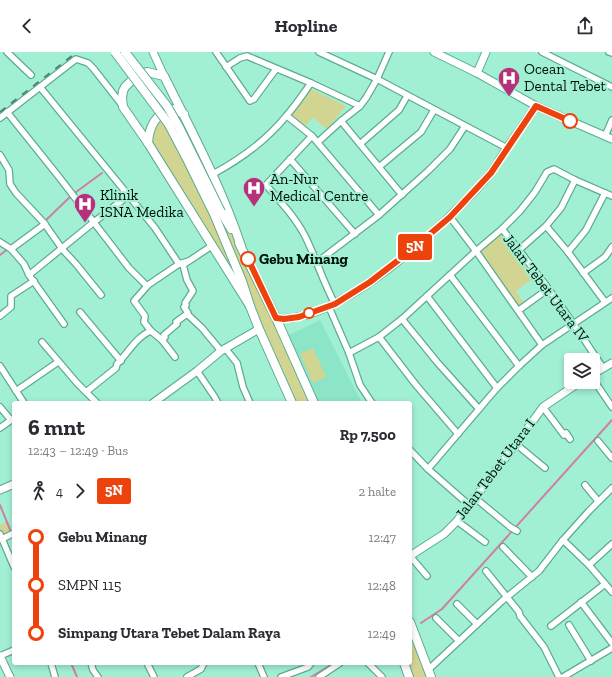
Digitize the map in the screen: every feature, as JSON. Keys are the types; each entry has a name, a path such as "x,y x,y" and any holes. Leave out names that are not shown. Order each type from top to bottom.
{"main road":[{"path":"115,52 168,124 218,213 241,246"},
{"path":"125,52 167,106 176,121 218,213 250,306 291,401"},
{"path":"250,306 148,143 123,107 122,98 125,86 136,75 147,72 164,76 213,174 233,221 241,246 276,318 313,401"},
{"path":"148,143 149,133 159,116 166,110 172,109 184,114"},
{"path":"412,628 429,674"},
{"path":"405,665 409,677"}],"street":[{"path":"7,52 31,75"},
{"path":"153,52 164,76"},
{"path":"216,52 249,101 251,101 276,69"},
{"path":"319,52 377,79 507,148"},
{"path":"318,142 360,106 377,79 390,52"},
{"path":"434,52 477,73 536,106 612,139"},
{"path":"477,73 486,52"},
{"path":"542,52 612,87"},
{"path":"226,67 240,58 247,56 311,83 360,106"},
{"path":"0,118 76,59 88,63 93,68 123,107"},
{"path":"213,174 246,153 268,136 287,116 311,83"},
{"path":"40,86 155,228 179,264"},
{"path":"360,144 399,110 407,96"},
{"path":"276,318 290,319 332,305 370,282 409,252 450,217 491,173 536,106"},
{"path":"379,167 421,132 434,110"},
{"path":"7,112 75,197 129,268 147,286"},
{"path":"287,116 318,142 379,215"},
{"path":"605,136 612,120"},
{"path":"341,121 402,195"},
{"path":"316,263 355,234 402,195 450,149 465,126"},
{"path":"312,136 266,184 288,210 304,234 332,305 360,385 371,401"},
{"path":"0,155 9,170 10,184 16,193 44,223 61,248 101,295"},
{"path":"290,159 355,234"},
{"path":"349,353 379,337 402,319 502,229 528,201 547,172 551,169 554,169 612,196"},
{"path":"519,250 546,226 561,208 575,180"},
{"path":"568,252 586,230 605,193"},
{"path":"29,275 129,195"},
{"path":"450,217 476,251 542,345"},
{"path":"9,248 44,223"},
{"path":"546,226 568,252 605,302"},
{"name":"Jalan Tebet Utara IV","path":"502,229 574,324 603,368"},
{"path":"0,242 9,248 25,265 29,275 64,324"},
{"path":"213,245 183,265 193,291 184,307 188,313 187,314 237,363 243,387 249,401"},
{"path":"605,257 612,247"},
{"path":"583,273 605,257 612,254"},
{"path":"175,356 144,322 145,316 134,301 147,286 179,264 189,261"},
{"path":"450,275 520,366"},
{"path":"0,316 11,307 11,296 34,281"},
{"path":"518,310 548,289"},
{"path":"427,296 497,388"},
{"path":"428,469 497,388 542,345 612,298"},
{"path":"80,312 120,361"},
{"path":"162,340 165,338 164,335 177,324 176,322 187,314"},
{"path":"402,319 479,410"},
{"path":"155,401 197,371 223,350 259,329"},
{"path":"86,392 116,368 137,341 151,331"},
{"path":"379,337 416,385 458,434"},
{"path":"42,342 58,362 95,401"},
{"path":"16,391 58,362"},
{"path":"600,370 612,363"},
{"path":"0,366 23,401"},
{"path":"197,371 217,401"},
{"name":"Jalan Tebet Utara I","path":"412,555 443,536 457,521 543,407 570,389"},
{"path":"600,389 612,407"},
{"path":"0,407 12,418"},
{"path":"543,407 564,435 566,433 570,439"},
{"path":"0,428 12,420"},
{"path":"598,441 612,458"},
{"path":"516,444 545,468"},
{"path":"412,452 428,469 469,505"},
{"path":"0,490 12,485"},
{"path":"585,485 598,501"},
{"path":"429,674 459,641 477,624 506,597 539,571 563,540 598,501 612,488"},
{"path":"474,497 517,531"},
{"path":"457,521 485,542"},
{"path":"12,533 1,536 12,562"},
{"path":"563,540 612,592"},
{"path":"588,565 612,544"},
{"path":"503,547 532,577"},
{"path":"412,558 427,576"},
{"path":"486,571 519,612 520,616 544,647 559,677"},
{"path":"551,626 605,584"},
{"path":"581,602 612,643"},
{"path":"457,604 477,624"},
{"path":"436,618 459,641"},
{"path":"568,625 591,660"},
{"path":"563,677 612,648"},
{"path":"10,677 0,656 12,651"},
{"path":"52,665 55,677"},
{"path":"92,665 98,677"},
{"path":"148,665 154,677"},
{"path":"187,677 200,669 203,665"},
{"path":"259,665 264,677"},
{"path":"281,677 308,667 310,665"},
{"path":"320,677 337,665"},
{"path":"370,665 382,677"}],"shaded area":[{"path":"311,89 346,106 327,129 313,118 305,126 291,115"},
{"path":"159,116 221,212 241,246 313,401 291,401 250,306 148,143"},
{"path":"502,233 534,278 516,291 524,303 518,307 478,250"},
{"path":"320,320 361,401 313,401 285,337"},
{"path":"313,348 326,377 313,383 300,354"},
{"path":"6,522 10,531 0,536 0,525"},
{"path":"412,627 431,677 409,677 406,665 412,665"}],"waterway":[{"path":"44,222 72,195 102,173"},
{"path":"0,255 8,249"},
{"path":"421,623 442,609 612,420"},
{"path":"0,505 11,532"},
{"path":"72,665 77,677"},
{"path":"311,677 331,665"}],"railway":[{"path":"0,112 77,52"}],"bus line":[{"name":"5N","path":"248,259 276,318 290,319 299,317 335,304 370,282 409,252 450,217 491,173 536,106 570,121"}],"place":[{"name":"Ocean Dental Tebet","path":"509,98"},
{"name":"An-Nur Medical Centre","path":"254,208"},
{"name":"Klinik ISNA Medika","path":"85,224"},
{"name":"Gebu Minang","path":"248,259"}]}
